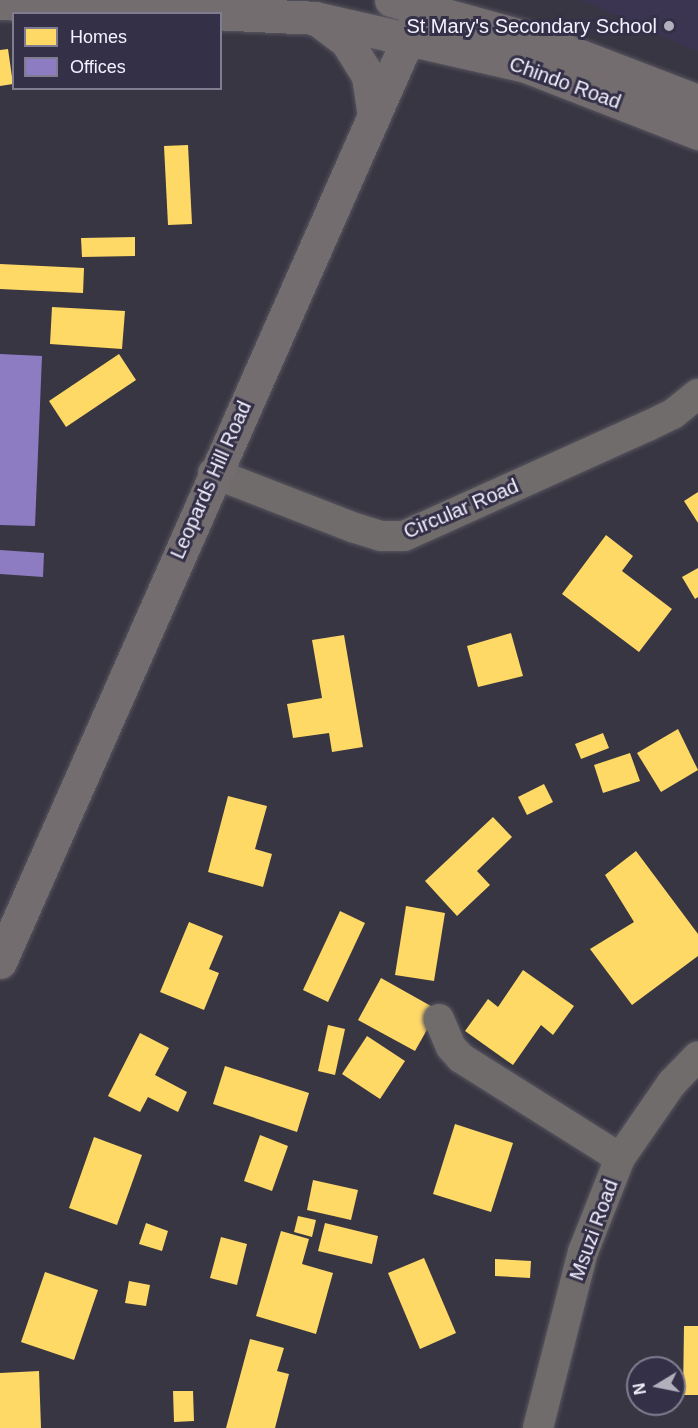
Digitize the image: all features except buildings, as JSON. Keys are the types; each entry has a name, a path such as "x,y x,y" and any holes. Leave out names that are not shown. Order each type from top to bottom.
{"main road":[{"path":"477,0 506,31"},
{"name":"Chindo Road","path":"0,3 189,12"},
{"name":"Chindo Road","path":"413,3 625,70 698,101"},
{"name":"Leopards Hill Road","path":"2,954 213,473 408,41 413,3"},
{"name":"Chindo Road","path":"222,14 315,18 526,66 698,133"},
{"path":"315,18 347,42 358,59 368,76 374,116"},
{"path":"374,116 401,81 440,60 484,57"}],"street":[{"name":"Circular Road","path":"213,473 355,528 381,536 404,536 673,414 698,394"},
{"path":"439,1019 450,1047 461,1058 620,1158"},
{"name":"Msuzi Road","path":"538,1428 583,1252 620,1158 672,1083 698,1056"}],"shaded area":[{"name":"St Mary's Secondary School","path":"581,0 698,0 698,52"}],"place":[{"name":"St Mary's Secondary School","path":"669,26"}]}
